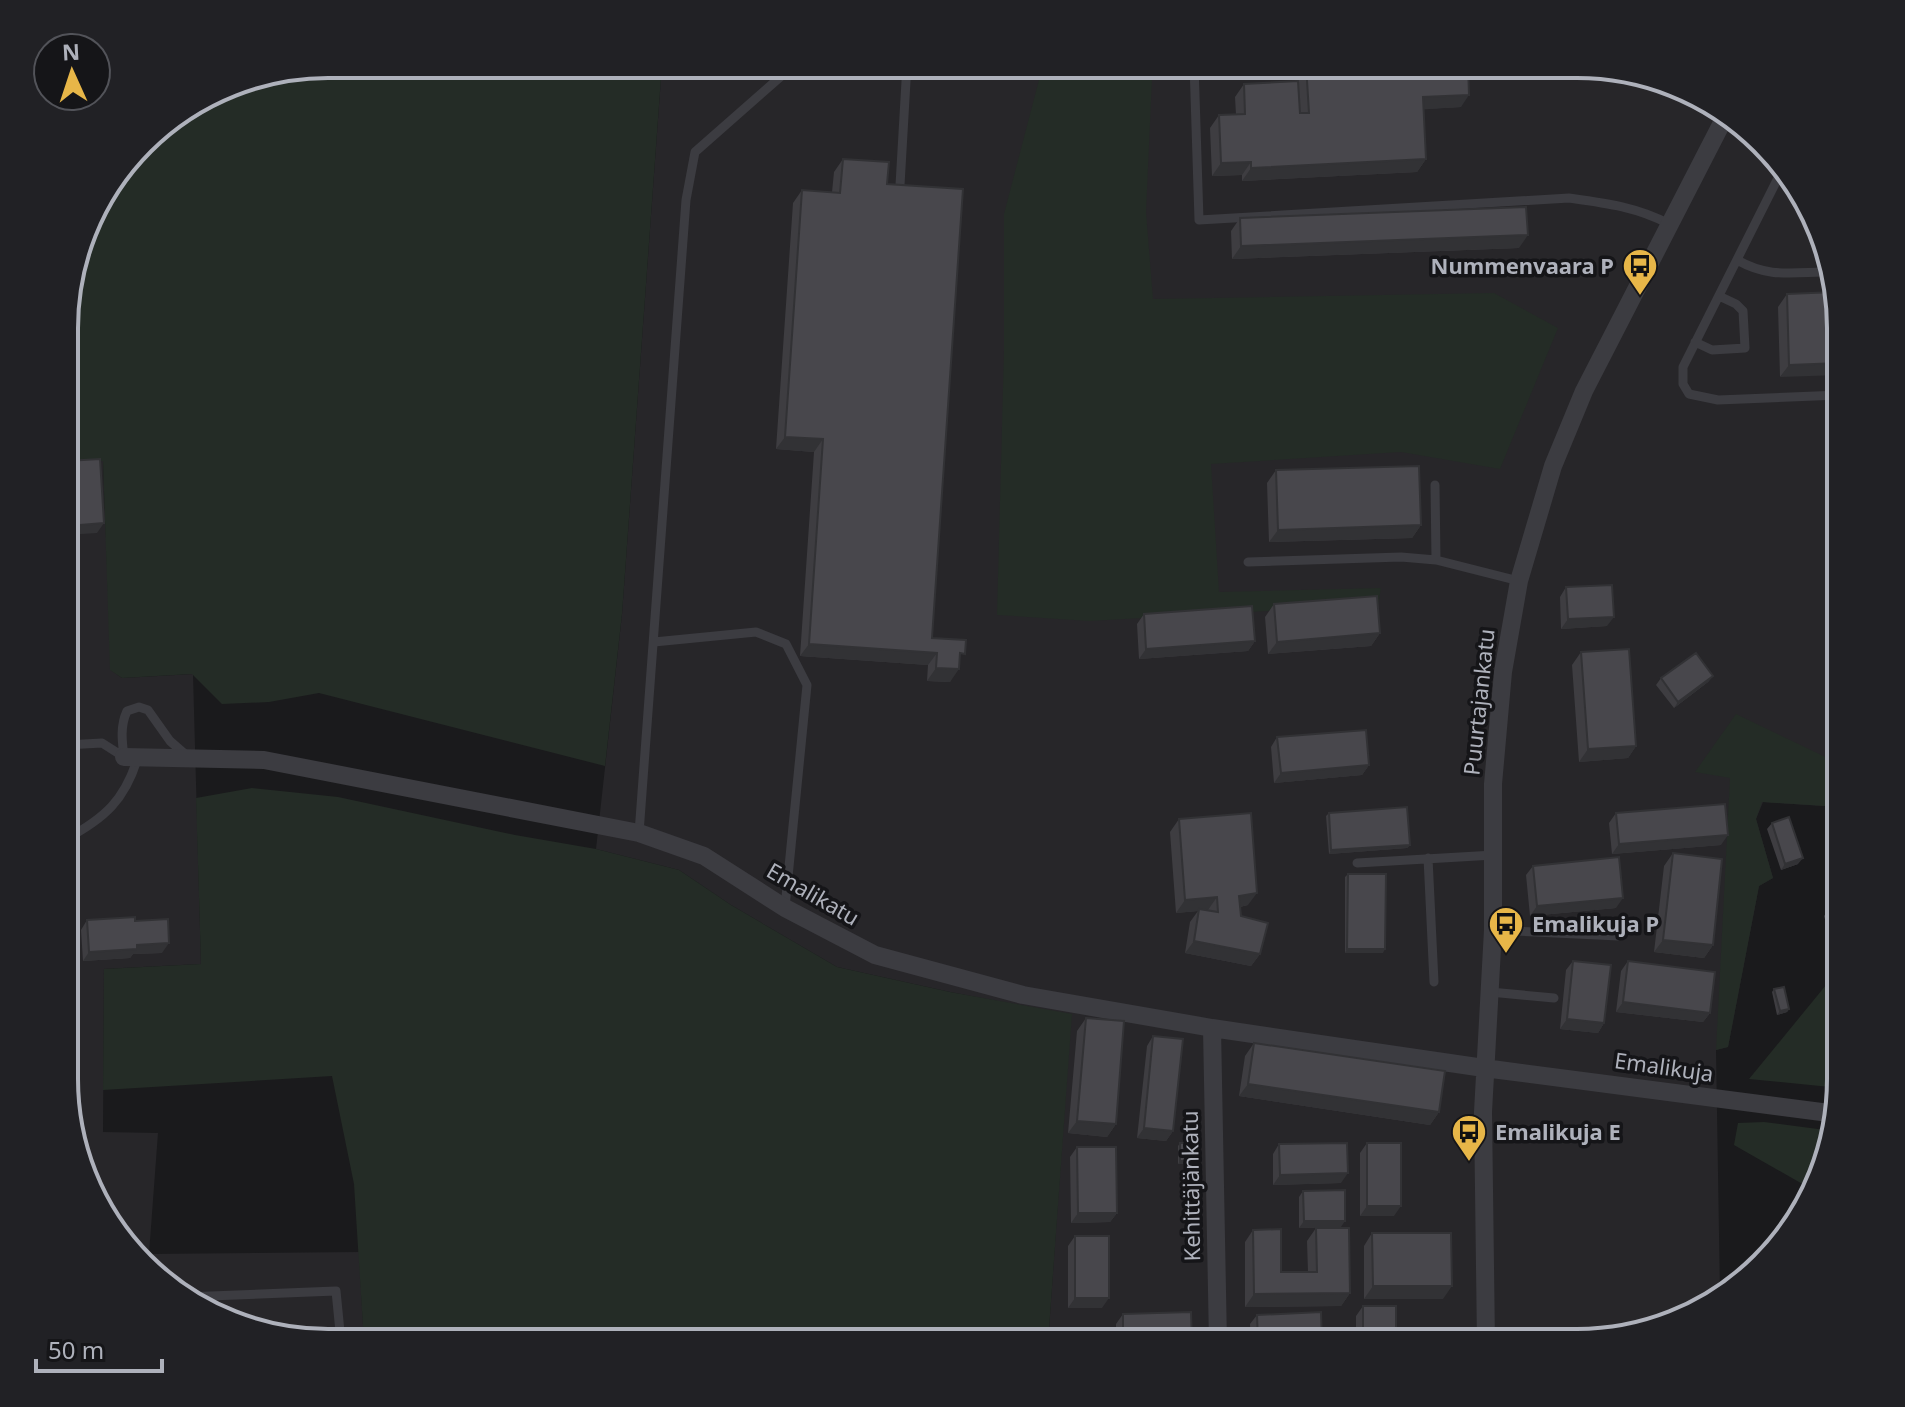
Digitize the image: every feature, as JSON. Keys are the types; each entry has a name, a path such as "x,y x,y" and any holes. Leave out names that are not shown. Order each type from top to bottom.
{"street":[{"name":"Puurtajankatu","path":"1486,1329 1484,1068 1493,930 1493,784 1498,711 1519,581 1553,466 1584,391 1721,125"},
{"name":"Emalikatu","path":"131,757 276,762 639,833 704,856 785,908 875,955 905,964 1023,995 1212,1028 1484,1068"},
{"name":"Kehittäjänkatu","path":"1212,1028 1218,1329"},
{"name":"Emalikuja","path":"1484,1068 1824,1112"}],"lane":[{"path":"639,833 686,200 695,152 778,79"},
{"path":"900,185 906,79"},
{"path":"1194,79 1199,220 1569,198 1647,212 1669,224"},
{"path":"1777,179 1683,367 1683,384 1689,394 1718,400 1826,396"},
{"path":"1737,260 1756,271 1769,273 1820,272"},
{"path":"1695,342 1712,350 1745,348 1743,311 1719,296"},
{"path":"1435,485 1436,560"},
{"path":"1248,562 1401,557 1436,560 1519,581"},
{"path":"654,642 756,632 786,644 807,685 785,908"},
{"path":"79,832 96,822 122,796 131,757 122,739 127,711 139,707 148,710 170,741 188,757"},
{"path":"79,744 102,743 131,757"},
{"path":"1357,863 1494,855"},
{"path":"1428,858 1434,982"},
{"path":"1493,930 1618,936"},
{"path":"1490,992 1554,998"},
{"path":"205,1296 336,1291 340,1328"}],"shaded area":[{"path":"312,79 661,79 622,614 605,766 319,693 269,702 222,704 192,674 122,678 110,670 103,461 78,462 78,328 80,296 87,263 97,232 120,189 163,140 189,120 232,97 279,83"},
{"path":"661,79 1593,79 1642,87 1673,97 1702,112 1754,151 1785,189 1808,232 1822,279 1826,312 1826,806 1763,802 1756,819 1773,878 1759,886 1728,1047 1716,1050 1720,1284 1673,1310 1609,1327 1049,1329 1071,1015 837,967 731,905 679,870 596,849 622,614"},
{"path":"1039,79 1152,79 1146,212 1153,299 1494,293 1558,328 1500,469 1401,452 1211,464 1219,592 1381,588 1378,605 1089,621 997,615 1004,214"},
{"path":"103,460 111,670 122,678 193,674 201,964 104,969 103,1132 158,1133 149,1254 120,1218 97,1175 83,1128 79,1095 78,461"},
{"path":"1736,714 1826,757 1826,806 1762,802 1756,819 1773,878 1759,886 1728,1047 1716,1050 1730,778 1695,772"},
{"path":"252,788 338,797 596,849 679,870 731,905 837,967 1072,1014 1049,1329 363,1328 354,1184 332,1076 103,1090 104,969 201,964 196,798"},
{"path":"1826,985 1826,1087 1749,1079"},
{"path":"1764,1122 1822,1130 1803,1184 1734,1145 1738,1123"},
{"path":"359,1252 363,1328 312,1328 248,1316 203,1295 149,1254"}],"building":[{"path":"1307,79 1468,79 1469,95 1423,97 1426,159 1251,168 1251,162 1221,163 1219,115 1245,114 1244,84 1298,81 1300,113 1309,113"},
{"path":"843,159 889,162 887,184 963,189 932,638 966,640 965,654 960,653 959,669 936,668 937,653 809,644 823,439 785,437 802,190 840,193"},
{"path":"1526,207 1528,235 1241,246 1240,218"},
{"path":"1824,292 1826,364 1789,365 1787,294"},
{"path":"100,459 104,523 78,525 78,460"},
{"path":"1419,466 1421,525 1278,530 1276,470"},
{"path":"1612,585 1614,617 1568,619 1566,587"},
{"path":"1377,596 1380,633 1277,642 1274,604"},
{"path":"1252,606 1255,641 1146,649 1144,614"},
{"path":"1629,649 1636,746 1588,749 1581,652"},
{"path":"1696,653 1713,676 1678,702 1661,678"},
{"path":"1366,730 1369,765 1281,773 1277,737"},
{"path":"1725,804 1728,835 1619,844 1616,813"},
{"path":"1407,807 1410,845 1331,850 1329,813"},
{"path":"1251,813 1257,893 1239,896 1241,916 1268,923 1260,954 1194,941 1199,909 1218,912 1217,897 1185,900 1179,819"},
{"path":"1789,817 1803,858 1785,864 1772,823"},
{"path":"1673,853 1722,859 1713,945 1663,940"},
{"path":"1619,857 1623,898 1537,906 1533,866"},
{"path":"1348,874 1386,874 1385,949 1347,949"},
{"path":"135,917 135,921 168,919 169,943 89,952 87,920"},
{"path":"1573,961 1611,965 1604,1023 1567,1019"},
{"path":"1628,961 1715,972 1710,1013 1623,1002"},
{"path":"1784,987 1789,1009 1780,1011 1774,989"},
{"path":"1086,1018 1124,1021 1116,1124 1077,1121"},
{"path":"1153,1036 1183,1039 1173,1131 1144,1128"},
{"path":"1254,1043 1445,1071 1439,1112 1248,1084"},
{"path":"1180,1143 1193,1143 1193,1161 1180,1161"},
{"path":"1347,1143 1348,1173 1280,1175 1279,1144"},
{"path":"1367,1143 1401,1143 1401,1206 1367,1206"},
{"path":"1077,1147 1116,1147 1117,1213 1078,1213"},
{"path":"1345,1190 1345,1221 1304,1221 1303,1191"},
{"path":"1316,1228 1349,1228 1350,1293 1254,1294 1253,1230 1281,1229 1281,1272 1317,1272"},
{"path":"1372,1233 1451,1233 1452,1286 1373,1286"},
{"path":"1075,1236 1109,1236 1109,1298 1075,1298"},
{"path":"1363,1306 1396,1306 1396,1329 1363,1329"},
{"path":"1191,1312 1192,1329 1123,1329 1123,1314"},
{"path":"1321,1312 1322,1329 1257,1329 1257,1315"}],"place":[{"name":"Nummenvaara P","path":"1640,297"},
{"name":"Emalikuja P","path":"1506,955"},
{"name":"Emalikuja E","path":"1469,1163"}]}
